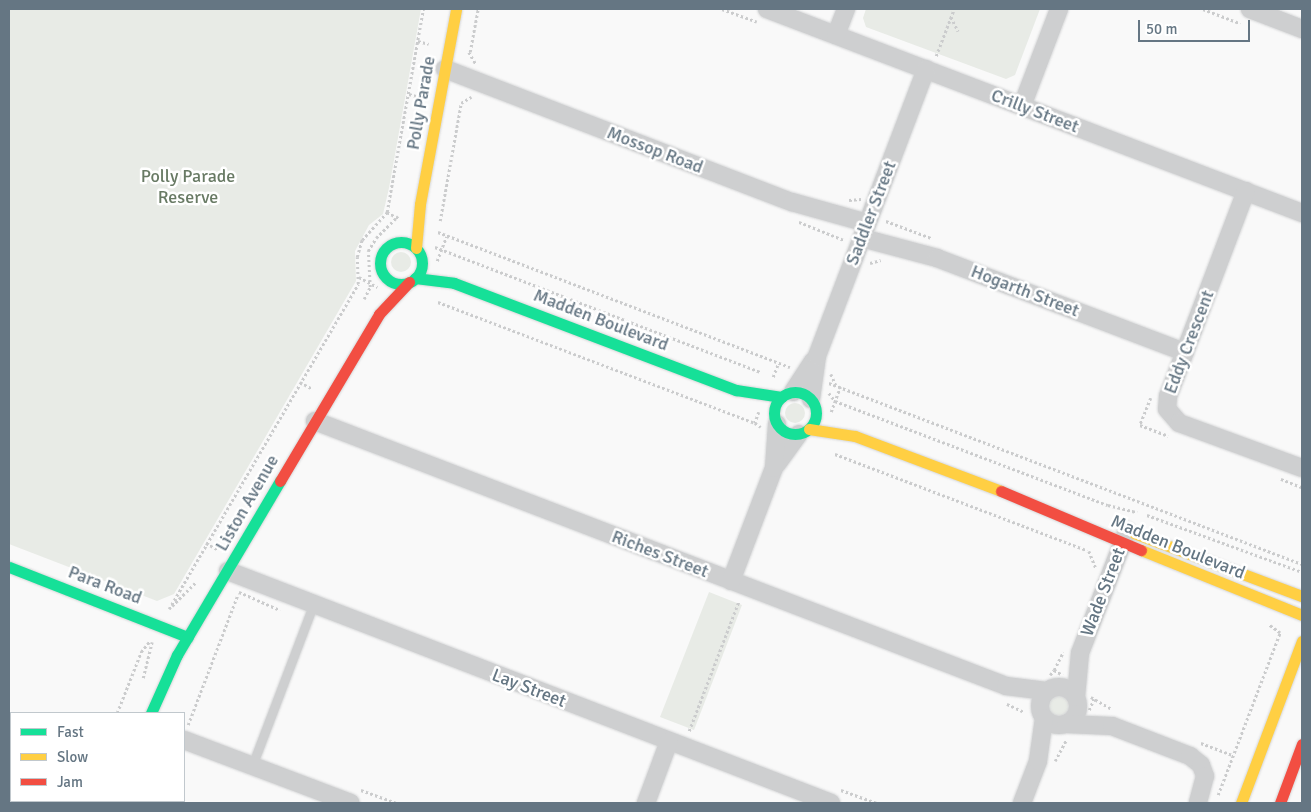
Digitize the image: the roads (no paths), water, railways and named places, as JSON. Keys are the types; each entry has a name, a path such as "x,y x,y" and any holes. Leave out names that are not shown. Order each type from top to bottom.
{"street":[{"name":"Polly Parade","path":"416,248 420,204 456,9"},
{"name":"Crilly Street","path":"767,9 836,35 931,62 1022,106 1302,213"},
{"path":"836,35 846,9"},
{"path":"1022,106 1059,9"},
{"path":"1250,9 1302,29"},
{"name":"Saddler Street","path":"814,405 817,356 931,62"},
{"name":"Mossop Road","path":"446,69 865,230"},
{"name":"Eddy Crescent","path":"1246,191 1167,400 1172,418 1302,468"},
{"name":"Polly Parade","path":"391,244 420,204"},
{"name":"Hogarth Street","path":"865,230 1185,352"},
{"path":"404,242 416,248 422,260 412,280 395,283 384,274 380,261 391,244 404,242"},
{"name":"Madden Boulevard","path":"422,260 454,283 736,390 776,420 786,432 804,431 855,436 1042,508 1302,596"},
{"name":"Liston Avenue","path":"379,314 384,274"},
{"name":"Liston Avenue","path":"151,712 170,668 379,314 412,280"},
{"name":"Madden Boulevard","path":"412,280 454,283"},
{"name":"Saddler Street","path":"787,394 817,356"},
{"name":"Madden Boulevard","path":"736,390 787,394 814,405 855,436"},
{"path":"730,590 774,468 776,420 787,394"},
{"path":"774,468 804,431 814,405"},
{"name":"Riches Street","path":"315,421 730,590 752,589 1002,693 1042,716"},
{"name":"Madden Boulevard","path":"1125,537 1302,615"},
{"name":"Wade Street","path":"1052,689 1080,653 1125,537"},
{"name":"Para Road","path":"9,569 188,637"},
{"name":"Lay Street","path":"228,572 313,605 675,735 832,795"},
{"path":"1241,803 1302,641"},
{"name":"Wade Street","path":"1080,653 1081,697"},
{"path":"1038,761 1042,716 1040,702 1052,689 1068,689 1113,718 1197,760 1205,776 1198,803"},
{"name":"Riches Street","path":"1002,693 1052,689"},
{"path":"1022,803 1038,761 1065,724 1076,716 1081,697"},
{"path":"1042,716 1052,724 1113,718"},
{"path":"186,732 252,766 351,803"},
{"path":"646,803 675,735"},
{"path":"1280,803 1302,744"}],"lane":[{"path":"252,766 313,605"}],"park label":[{"name":"Polly Parade Reserve","path":"188,187"}]}
